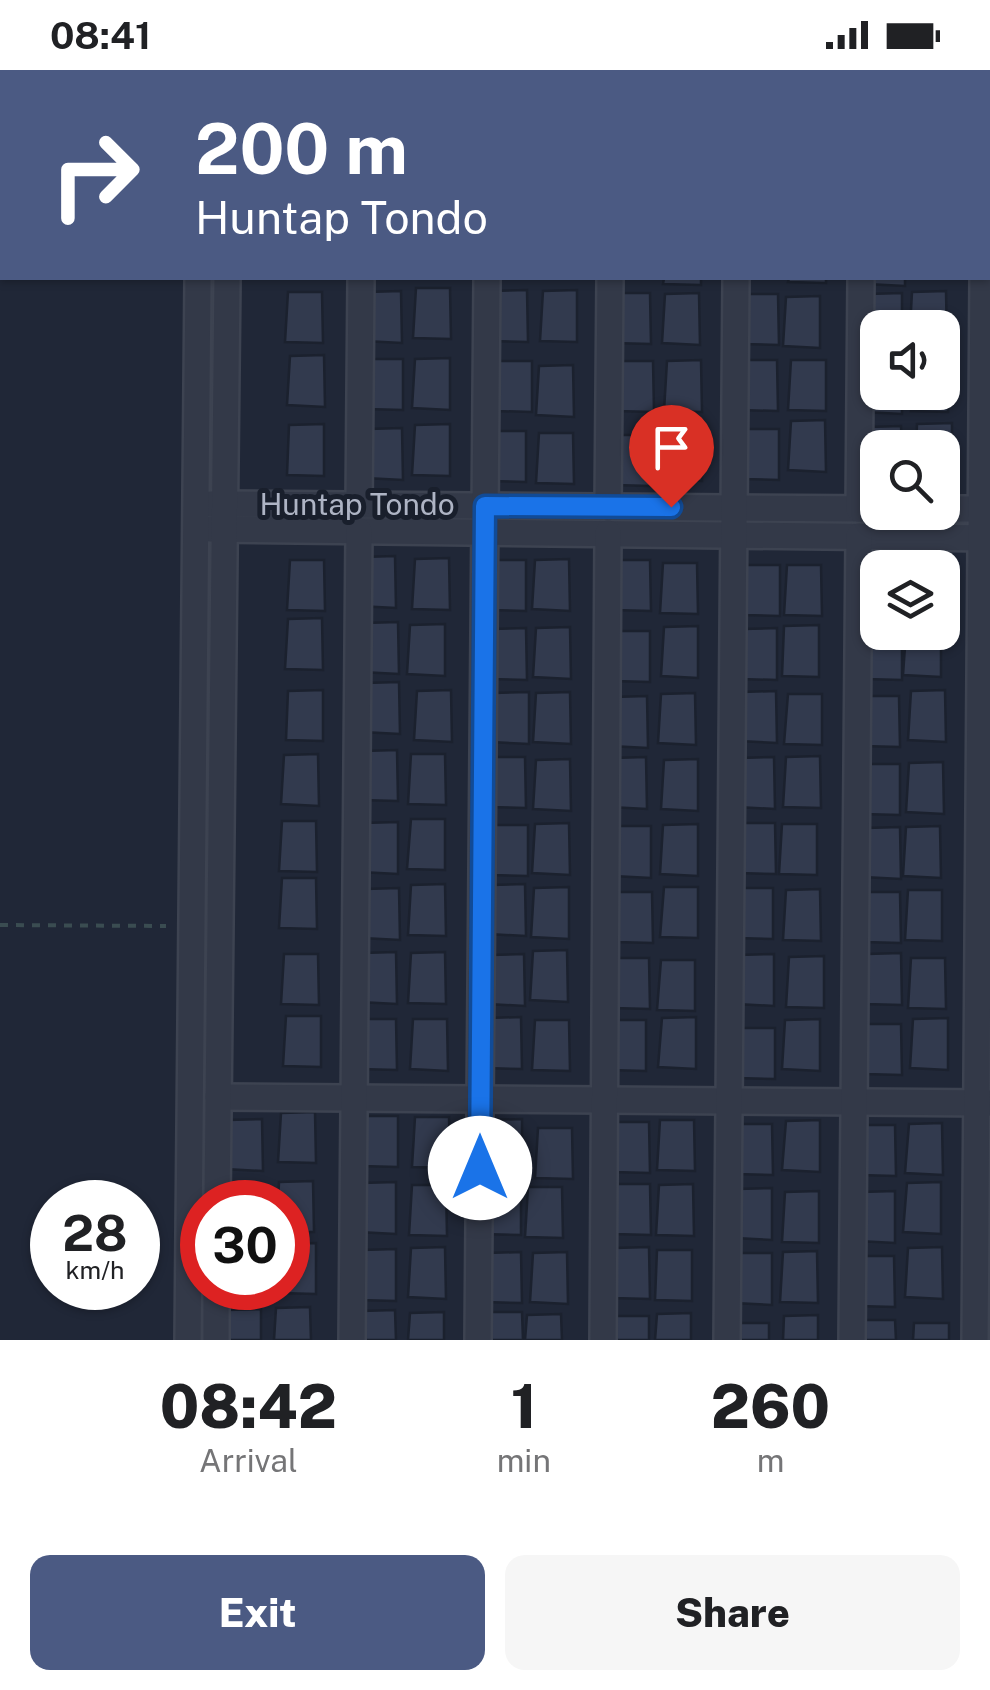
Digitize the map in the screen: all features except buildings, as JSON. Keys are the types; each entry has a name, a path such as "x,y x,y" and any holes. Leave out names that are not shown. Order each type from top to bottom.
{"street":[{"path":"188,1340 198,280"},
{"path":"217,1180 227,280"},
{"path":"352,1340 361,280"},
{"path":"478,1340 486,280"},
{"path":"608,506 610,280"},
{"path":"727,1340 736,280"},
{"path":"862,280 866,430"},
{"path":"975,1340 983,1103 983,280"},
{"name":"Huntap Tondo","path":"196,516 485,519 608,506 860,509"},
{"path":"960,509 986,510"},
{"path":"485,519 608,534 985,538"},
{"path":"603,1340 608,534"},
{"path":"852,1340 859,536"},
{"path":"218,1097 983,1103"},
{"path":"216,1310 216,1340"}],"path":[{"path":"0,926 166,926"}],"route":[{"path":"480,1168 485,506 671,507"}]}
